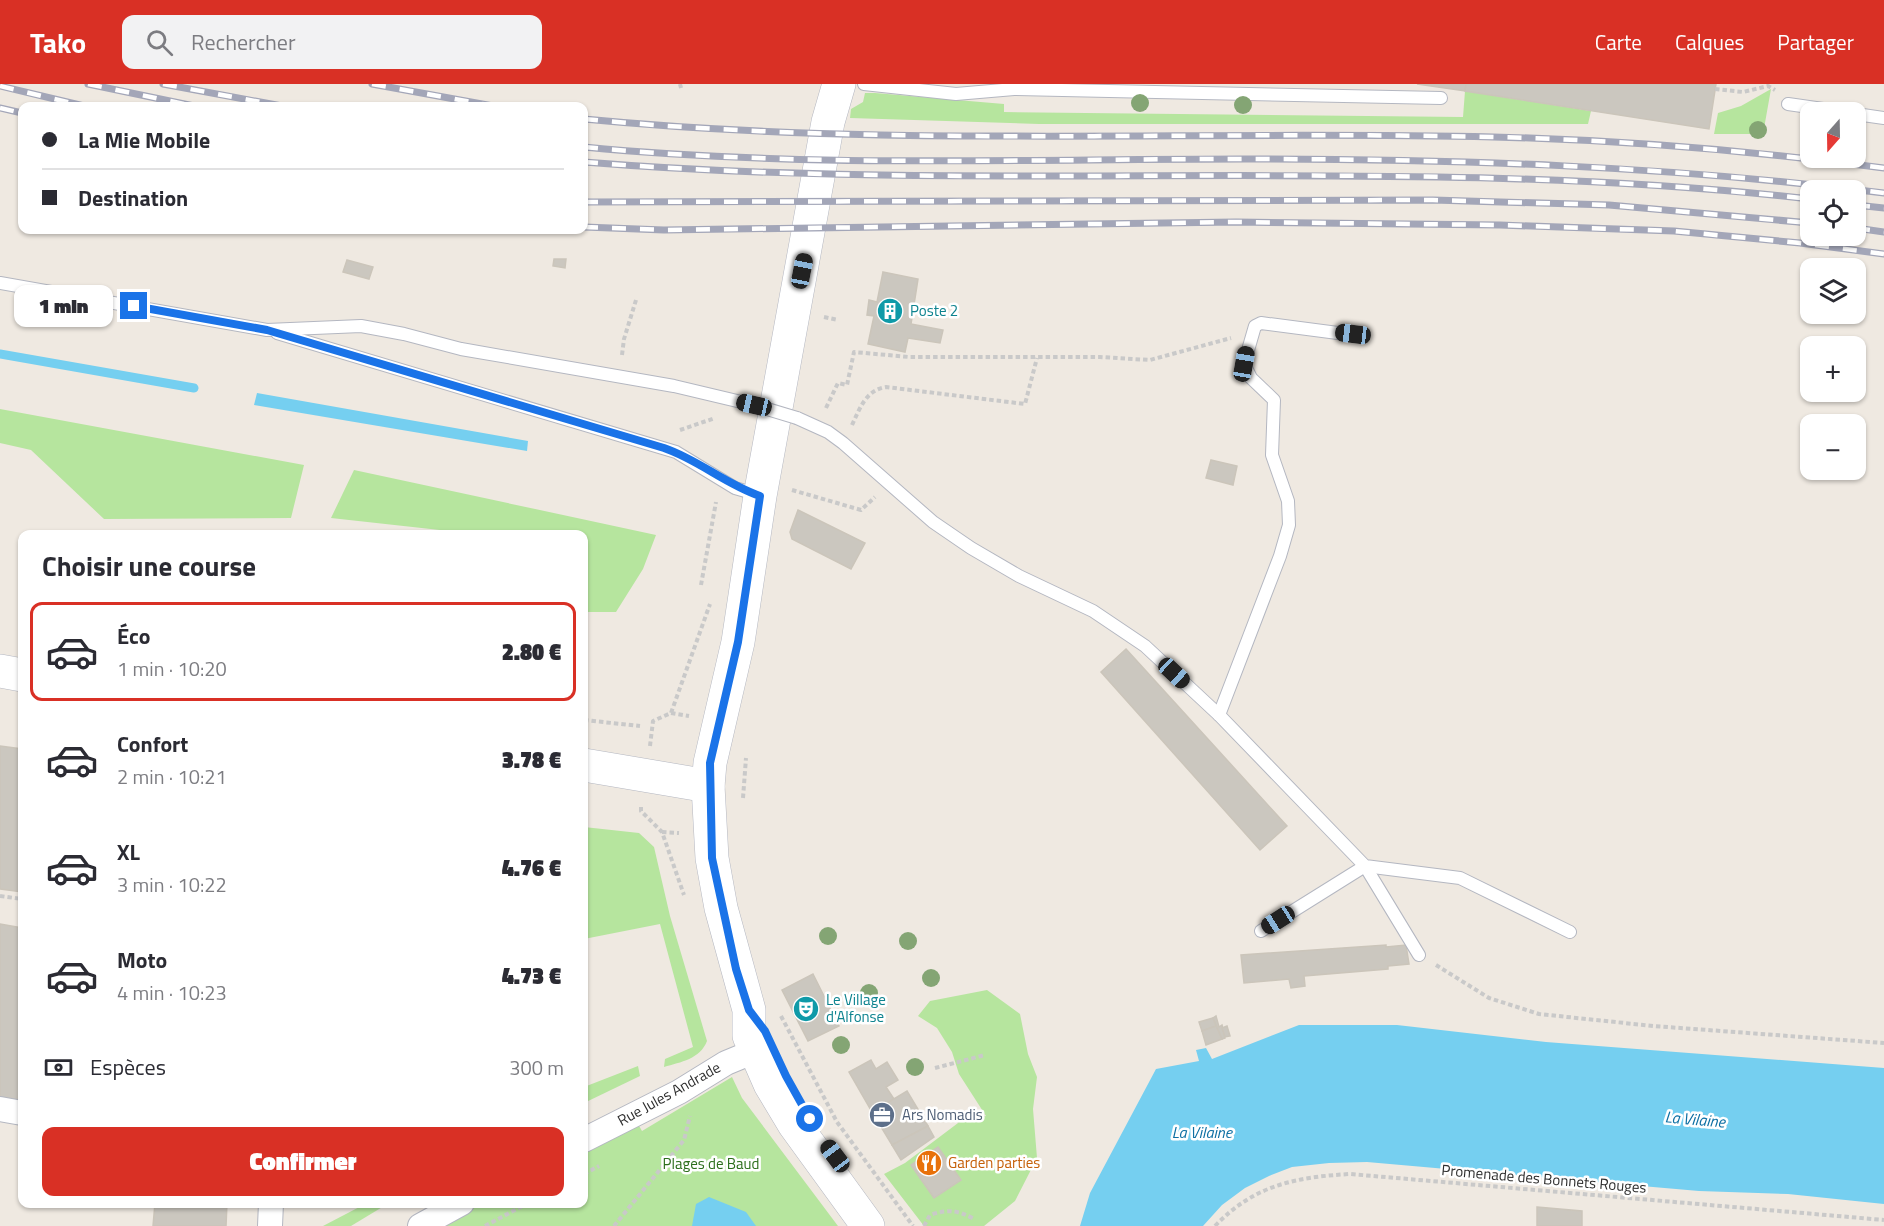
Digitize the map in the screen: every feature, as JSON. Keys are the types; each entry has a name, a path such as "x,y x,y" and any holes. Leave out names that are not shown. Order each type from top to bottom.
{"main road":[{"path":"839,84 829,119 748,492 738,642 710,763 708,786 712,858 736,969 764,1011 765,1031 810,1119 888,1226"},
{"path":"0,672 18,674"},
{"path":"588,766 708,786"},
{"path":"764,1011 749,1036 755,1051 794,1124 868,1226"}],"street":[{"name":"Rue Jules Andrade","path":"588,1138 679,1092 726,1063 755,1051"},
{"path":"0,1109 18,1112"},
{"path":"270,1226 271,1208"},
{"path":"420,1226 453,1208"}],"lane":[{"path":"864,84 956,94 1014,89 1441,98"},
{"path":"1788,104 1800,106"},
{"path":"1866,115 1884,118"},
{"path":"0,283 267,330 676,452 748,492"},
{"path":"1218,715 1280,556 1289,525 1288,501 1272,455 1276,407 1274,400 1251,378 1244,364 1251,335 1255,326 1261,323 1353,334"},
{"path":"267,330 361,326 404,334 461,349 674,387 754,405 797,418 828,432 933,522 971,548 1121,628 1144,646 1218,715 1365,866 1419,955"},
{"path":"1261,931 1365,866 1460,878 1570,932"}],"path":[{"path":"1715,89 1743,92 1768,85 1788,104"},
{"path":"625,357 622,353 624,339 636,300"},
{"path":"821,317 838,320"},
{"path":"828,432 832,414 825,412 838,383 847,385 854,352 909,357 1100,357 1150,360 1233,337 1251,335"},
{"path":"843,443 867,396 878,388 1025,404 1037,357"},
{"path":"675,432 718,417"},
{"path":"798,491 861,510 867,508"},
{"path":"701,585 716,499 748,492"},
{"path":"646,776 653,721 671,713 712,597"},
{"path":"588,720 640,726"},
{"path":"742,809 747,748"},
{"path":"0,896 18,898"},
{"path":"1419,955 1489,998 1539,1014 1653,1026 1884,1042"},
{"path":"764,1011 837,1122 913,1226"},
{"path":"935,1068 985,1055"},
{"path":"614,1226 684,1140"},
{"name":"Promenade des Bonnets Rouges","path":"1215,1226 1237,1206 1281,1184 1297,1178 1350,1174 1884,1220"},
{"path":"485,1226 519,1208"},
{"path":"924,1226 930,1215 945,1210 962,1212 974,1219"}],"green space":[{"path":"1771,89 1763,134 1714,134 1718,113 1741,106"},
{"path":"1465,91 1591,111 1588,124 1039,124 850,118 851,109 863,102 865,93 1004,104 1004,112 1463,117"},
{"path":"0,409 304,465 291,518 104,519 31,450 0,443"},
{"path":"354,470 656,535 643,569 616,612 588,612 588,530 440,530 331,518"},
{"path":"588,827 639,833 654,847 670,916 707,1041 695,1056 664,1067 665,1059 693,1047 660,924 588,938"},
{"path":"987,990 1020,1014 1028,1054 1037,1077 1033,1109 1037,1158 1015,1201 984,1226 924,1226 884,1174 905,1163 962,1120 986,1116 959,1074 952,1052 937,1028 918,1016 930,1001"},
{"path":"638,1066 640,1076 588,1101 588,1085"},
{"name":"Plages de Baud","path":"732,1077 742,1098 838,1226 435,1226 468,1208 588,1208 588,1143 634,1117 642,1131"},
{"path":"357,1208 381,1208 351,1226 323,1226"}],"water":[{"path":"257,393 528,441 527,451 254,405"},
{"name":"La Vilaine","path":"1299,1025 1397,1025 1546,1042 1884,1068 1884,1204 1788,1194 1699,1191 1367,1162 1329,1163 1292,1167 1245,1188 1222,1205 1203,1226 1080,1226 1090,1193 1156,1069 1199,1061 1196,1050 1206,1048 1212,1059"},
{"path":"709,1197 746,1212 756,1226 692,1226 696,1204"}],"building":[{"path":"1417,84 1466,84 1465,91"},
{"path":"1466,84 1716,84 1709,129 1465,91"},
{"path":"554,259 566,259 565,268 553,266"},
{"path":"347,260 373,267 369,279 343,272"},
{"name":"Poste 2","path":"883,272 918,279 911,324 943,330 940,343 908,338 905,352 868,344 874,316 867,315 869,300 877,302"},
{"path":"1211,460 1237,466 1233,485 1206,478"},
{"path":"798,510 865,543 851,569 792,539 790,532"},
{"path":"1126,649 1287,826 1260,850 1101,672"},
{"path":"0,746 18,748 18,891 0,889"},
{"path":"0,924 18,927 18,1104 0,1101"},
{"path":"1386,945 1386,947 1406,945 1409,964 1388,966 1388,969 1304,976 1305,986 1291,988 1289,979 1244,983 1241,955"},
{"path":"813,974 839,1026 808,1041 782,990"},
{"path":"1216,1016 1219,1027 1222,1025 1225,1038 1222,1039 1213,1018"},
{"path":"1213,1018 1216,1026 1202,1031 1199,1022"},
{"path":"1216,1026 1222,1039 1206,1045 1202,1031"},
{"path":"1227,1026 1230,1036 1225,1037 1222,1028"},
{"path":"871,1060 876,1069 887,1062 898,1080 886,1087 894,1099 872,1112 849,1072"},
{"path":"907,1091 928,1126 892,1145 872,1112"},
{"path":"928,1126 934,1137 901,1160 892,1145"},
{"name":"Garden parties","path":"938,1147 947,1160 920,1178 911,1165"},
{"path":"947,1160 961,1180 934,1198 920,1178"},
{"path":"1537,1207 1582,1211 1582,1226 1537,1226"},
{"path":"155,1208 227,1208 226,1226 153,1226"}],"waterway":[{"path":"0,354 194,388"}],"railway":[{"path":"88,84 175,102"},
{"path":"163,84 260,102"},
{"path":"372,84 471,102"},
{"path":"0,86 67,102"},
{"path":"0,108 18,112"},
{"path":"588,119 697,128 924,136 1379,135 1542,138 1689,147 1884,168"},
{"path":"588,147 666,154 831,160 1244,159 1485,163 1724,176 1884,193"},
{"path":"588,162 737,171 891,175 1505,178 1657,186 1800,198"},
{"path":"588,202 1433,200 1609,205 1800,222"},
{"path":"1866,206 1884,208"},
{"path":"588,227 664,230 1236,222 1500,225 1674,231 1884,254"},
{"path":"1866,229 1884,232"}],"place":[{"name":"Poste 2","path":"890,311"},
{"name":"Le Village d'Alfonse","path":"806,1009"},
{"name":"Ars Nomadis","path":"882,1115"},
{"name":"Garden parties","path":"929,1163"}],"route":[{"path":"134,306 267,330 506,403 664,448 693,461 735,488 760,496 738,642 710,763 708,786 712,858 721,908 749,1010 765,1031 810,1119"}]}
